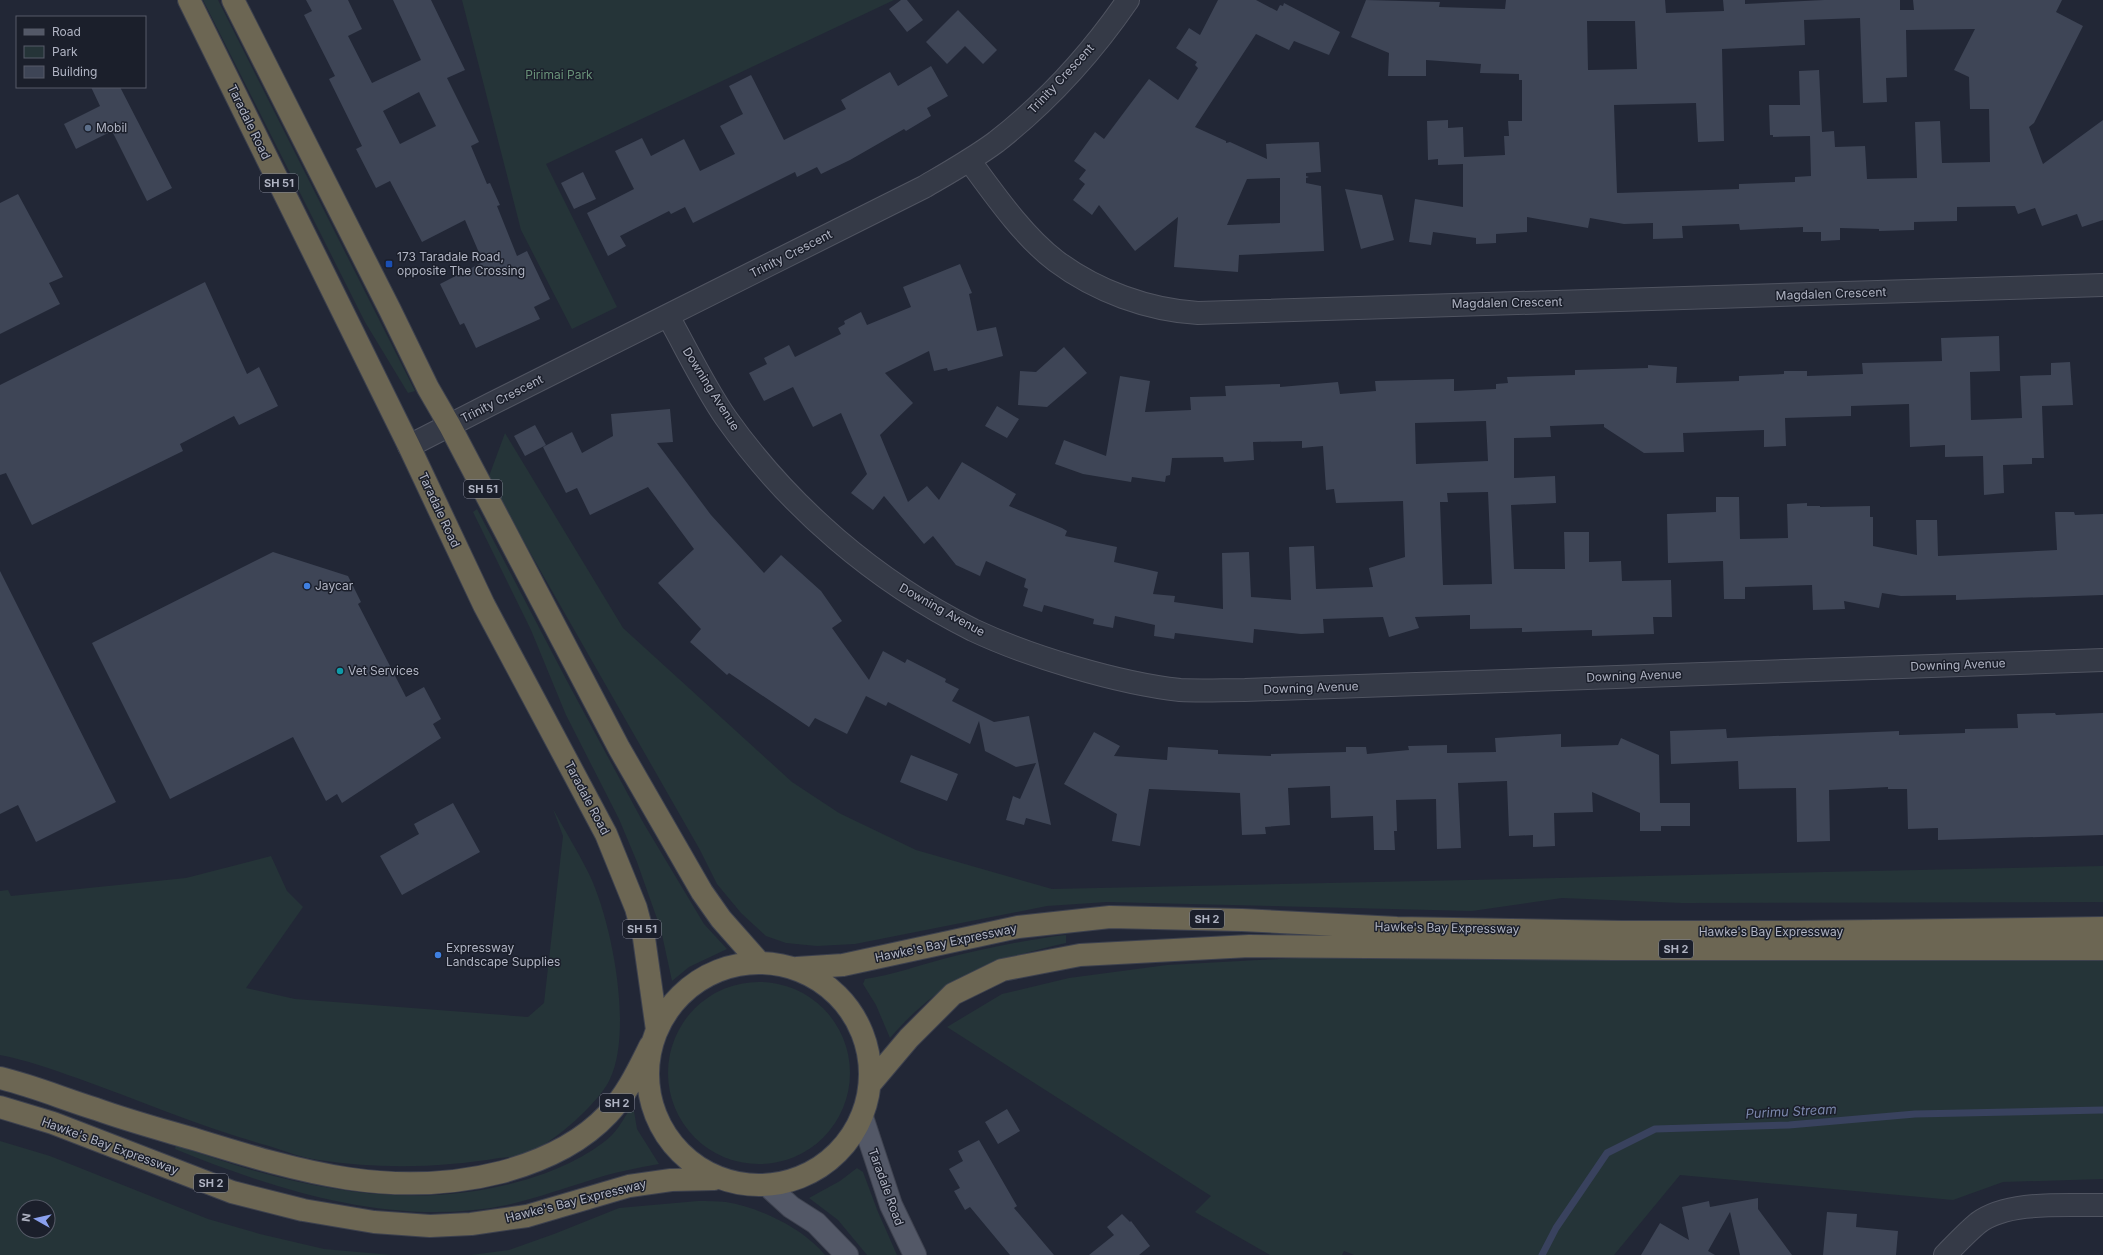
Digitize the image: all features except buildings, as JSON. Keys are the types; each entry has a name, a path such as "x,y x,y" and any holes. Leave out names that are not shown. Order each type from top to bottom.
{"highway":[{"name":"Taradale Road","path":"189,0 409,446 484,605 606,834 636,908 644,938 654,1038 648,1066 650,1093 658,1119 672,1143 691,1162 714,1179"},
{"name":"SH 51","path":"233,0 428,388 450,426 623,754 702,892 722,919 759,962"},
{"name":"Hawke's Bay Expressway","path":"797,968 843,965 1018,927 1110,917 1242,920 1397,928 1622,932 1795,932 2103,928"},
{"name":"Hawke's Bay Expressway","path":"871,1083 909,1038 953,994 1002,970 1080,955 1249,946 1614,949 2103,949"},
{"name":"SH 2","path":"0,1078 32,1086 104,1112 313,1173 362,1182 426,1184 462,1180 526,1166 568,1147 608,1114 629,1088 654,1038 682,995 706,976 719,969 759,962 797,968"},
{"path":"797,968 826,984 847,1004 861,1028 869,1055 871,1083"},
{"name":"SH 2","path":"714,1179 740,1184 767,1185 791,1181 814,1171 834,1157 850,1139 862,1117 871,1083"},
{"name":"Hawke's Bay Expressway","path":"0,1107 53,1123 232,1192 303,1210 374,1222 430,1226 471,1224 527,1216 629,1186 671,1180 714,1179"}],"main road":[{"name":"Taradale Road","path":"862,1117 891,1205 915,1255"},
{"path":"767,1185 791,1207 816,1223 847,1255"}],"street":[{"name":"Trinity Crescent","path":"409,446 924,187 969,160 994,143 1032,112 1070,73 1128,0"},
{"name":"Magdalen Crescent","path":"969,160 1011,214 1035,241 1056,261 1112,292 1145,304 1180,312 1198,313 2103,285"},
{"name":"Downing Avenue","path":"668,316 726,417 758,458 800,507 849,550 902,589 974,630 1041,657 1112,678 1180,690 1245,690 2103,660"},
{"path":"1945,1255 1979,1223 2002,1211 2035,1206 2103,1205"}],"green space":[{"path":"203,0 218,0 415,391 408,393 365,322"},
{"name":"Pirimai Park","path":"462,0 894,0 546,164 617,307 572,329 521,230"},
{"path":"505,433 623,628 792,782 839,813 916,850 1052,889 2103,866 2103,902 1682,903 1562,898 1472,911 1107,902 1047,906 855,944 817,946 786,943 766,936 741,913 717,884 700,850 488,479"},
{"path":"477,509 644,824 704,924 727,949 689,967 672,981 661,930 637,862 619,819 566,715 531,630 473,512"},
{"path":"553,809 590,876 606,921 617,977 620,1006 620,1033 617,1058 610,1079 604,1089 586,1110 564,1130 541,1147 527,1154 454,1164 409,1166 364,1165 313,1159 220,1131 48,1068 0,1055 0,891 8,890 11,896 186,878 271,856 287,891 303,907 246,988 295,999 528,1017 544,1003 563,836"},
{"path":"1066,935 1066,943 1014,957 991,965 969,974 948,986 909,1017 890,1038 876,1005 863,984 865,979 895,973 958,955 1019,942"},
{"path":"2103,948 2103,1179 2003,1182 1953,1200 1680,1175 1614,1255 1354,1255 1344,1251 1342,1255 1270,1255 1195,1212 1211,1196 947,1027 1002,994 1069,978 1167,965 1352,955"},
{"path":"750,982 768,982 794,989 810,997 829,1015 835,1022 843,1038 850,1064 850,1082 843,1108 835,1124 817,1143 810,1149 785,1160 768,1164 750,1164 724,1157 708,1149 683,1124 675,1108 670,1091 668,1082 668,1064 675,1038 683,1022 708,997 724,989 741,984"},
{"path":"633,1105 637,1129 659,1164 610,1174 507,1205 465,1211 422,1212 380,1208 338,1201 255,1179 175,1149 176,1145 261,1173 347,1191 390,1195 433,1195 477,1191 521,1181 570,1163 581,1157 603,1143 615,1132"},
{"path":"0,1141 50,1156 208,1219 260,1234 324,1249 392,1255 0,1255"},
{"path":"857,1168 863,1172 878,1212 897,1255 867,1255 838,1220 809,1198 840,1181"},
{"path":"698,1201 726,1202 766,1214 805,1236 825,1255 471,1255 509,1250 619,1208"}],"waterway":[{"name":"Purimu Stream","path":"1542,1255 1556,1228 1607,1153 1655,1129 1789,1125 1915,1114 2103,1110"}],"place":[{"name":"Mobil","path":"88,128"},
{"name":"173 Taradale Road, opposite The Crossing","path":"389,264"},
{"name":"Jaycar","path":"307,586"},
{"name":"Vet Services","path":"340,671"},
{"name":"Expressway Landscape Supplies","path":"438,955"}]}
